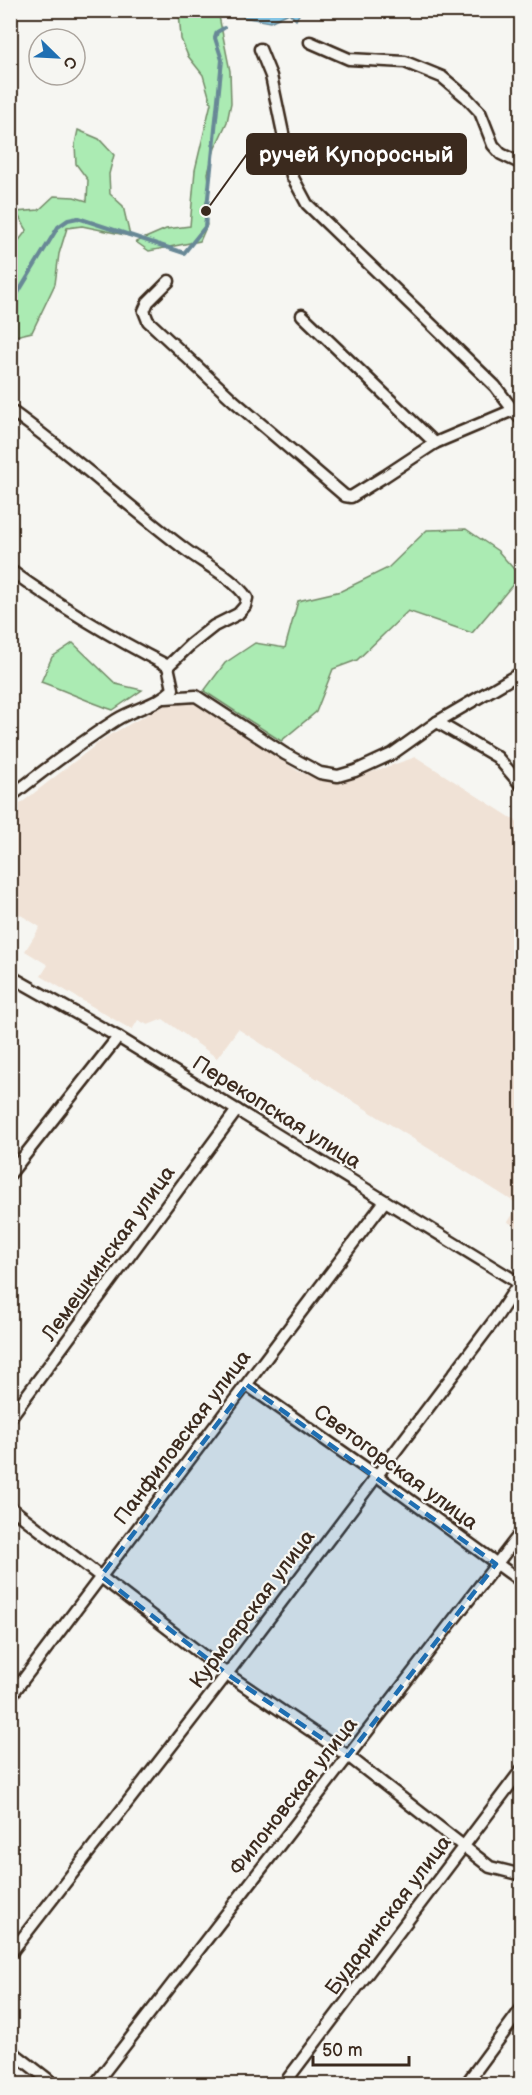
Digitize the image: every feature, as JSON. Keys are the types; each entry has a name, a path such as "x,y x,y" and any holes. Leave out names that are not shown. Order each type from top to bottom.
{"street":[{"path":"310,42 349,59 405,62 442,77 480,112 493,145 501,154 522,164"},
{"path":"260,49 271,76 291,176 307,204 495,386 522,420"},
{"path":"170,281 148,302 144,311 148,321 234,401 345,496 351,497 435,443 513,410"},
{"path":"302,315 435,443"},
{"path":"10,410 45,435 183,548 240,588 247,598 245,606 238,614 214,626 168,666"},
{"path":"10,570 117,641 168,666"},
{"path":"165,698 173,689 168,666"},
{"path":"10,797 118,718 165,698 195,696 285,754 320,773 338,776 356,771 392,754 437,722 522,672"},
{"path":"437,722 497,757 522,786"},
{"name":"Перекопская улица","path":"10,976 118,1037 520,1284"},
{"path":"10,1174 118,1037"},
{"name":"Лемешкинская улица","path":"10,1418 237,1110"},
{"name":"Панфиловская улица","path":"10,1697 384,1201"},
{"name":"Курмоярская улица","path":"10,1954 227,1674 520,1284"},
{"name":"Светогорская улица","path":"247,1385 522,1582"},
{"path":"10,1507 227,1674 348,1756 490,1867 522,1875"},
{"name":"Филоновская улица","path":"96,2085 522,1531"},
{"name":"Бударинская улица","path":"284,2085 522,1769"},
{"path":"466,2085 522,2008"},
{"path":"10,2050 54,2085"}],"highlighted area":[{"path":"247,1385 496,1564 348,1756 227,1674 101,1576"}],"shaded area":[{"path":"186,699 202,706 298,771 321,780 345,781 416,757 521,824 521,1230 508,1222 519,1205 238,1029 217,1058 163,1019 148,1025 138,1020 132,1030 41,976 48,965 25,951 40,927 11,909 11,811 106,737 172,701"}],"green space":[{"path":"179,11 218,11 230,71 231,103 227,122 215,148 208,173 210,190 204,209 207,225 200,241 149,251 136,242 166,229 190,226 195,170 211,103 203,75 188,56 181,39"},
{"path":"78,130 99,139 114,155 109,174 110,194 123,206 130,236 82,226 67,228 59,254 55,284 32,332 11,337 10,273 14,265 13,248 27,230 16,212 39,210 54,196 74,197 87,201 88,180 76,164 75,144"},
{"path":"466,529 498,551 520,576 472,633 408,611 357,660 333,669 316,712 281,741 204,691 225,663 255,643 285,648 298,601 341,591 388,568 427,530"},
{"path":"73,643 116,684 142,690 113,710 41,682 52,657"}],"water":[{"path":"239,11 301,11 296,20 289,13 270,22 243,17"}],"waterway":[{"path":"10,306 58,227 68,220 78,218 184,253 205,227 222,60 215,38 217,32 224,28"}],"place":[{"name":"ручей Купоросный","path":"206,211"}]}
